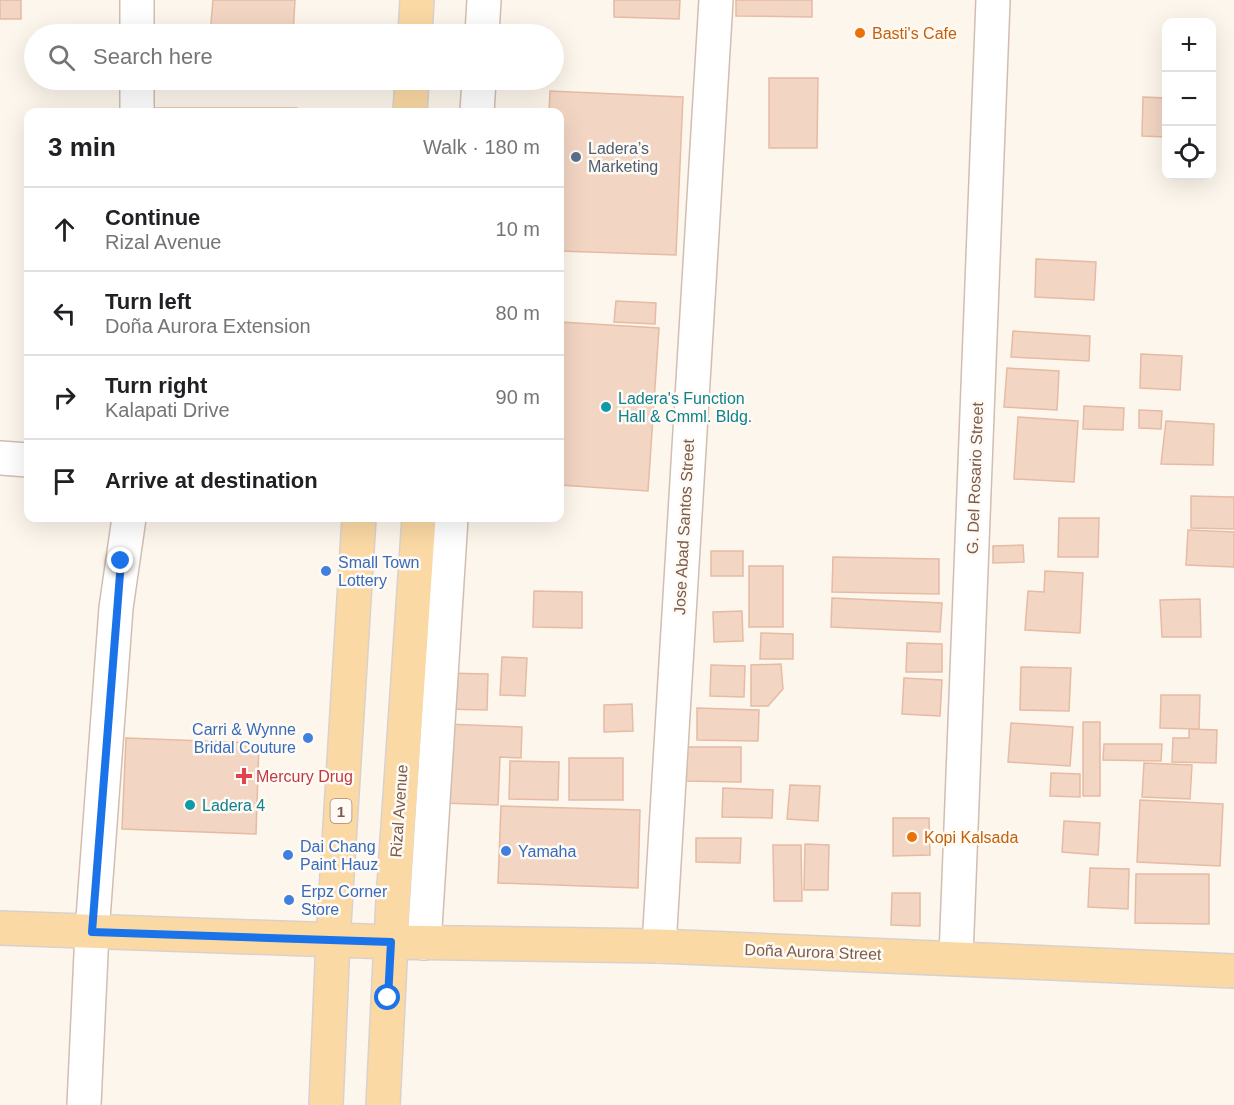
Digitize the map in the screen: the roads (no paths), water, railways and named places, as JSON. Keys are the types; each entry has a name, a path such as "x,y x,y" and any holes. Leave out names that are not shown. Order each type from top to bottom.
{"main road":[{"path":"416,24 417,0"},
{"path":"410,108 411,90"},
{"name":"1","path":"326,1105 333,940 359,522"},
{"name":"Rizal Avenue","path":"382,1105 419,522"},
{"name":"Doña Aurora Street","path":"0,928 424,943 659,946 956,957 1234,971"}],"street":[{"path":"137,0 137,24"},
{"path":"483,24 484,0"},
{"name":"Jose Abad Santos Street","path":"659,946 716,0"},
{"name":"G. Del Rosario Street","path":"956,957 993,0"},
{"path":"137,90 137,108"},
{"path":"477,108 478,90"},
{"path":"0,458 24,460"},
{"path":"84,1105 92,932 116,608 128,522"},
{"path":"424,943 451,522"}],"place":[{"name":"Basti's Cafe","path":"860,33"},
{"name":"Ladera’s Marketing","path":"576,157"},
{"name":"Ladera's Function Hall & Cmml. Bldg.","path":"606,407"},
{"name":"Small Town Lottery","path":"326,571"},
{"name":"Carri & Wynne Bridal Couture","path":"308,738"},
{"name":"Mercury Drug","path":"244,776"},
{"name":"Ladera 4","path":"190,805"},
{"name":"Kopi Kalsada","path":"912,837"},
{"name":"Yamaha","path":"506,851"},
{"name":"Dai Chang Paint Hauz","path":"288,855"},
{"name":"Erpz Corner Store","path":"289,900"}]}
